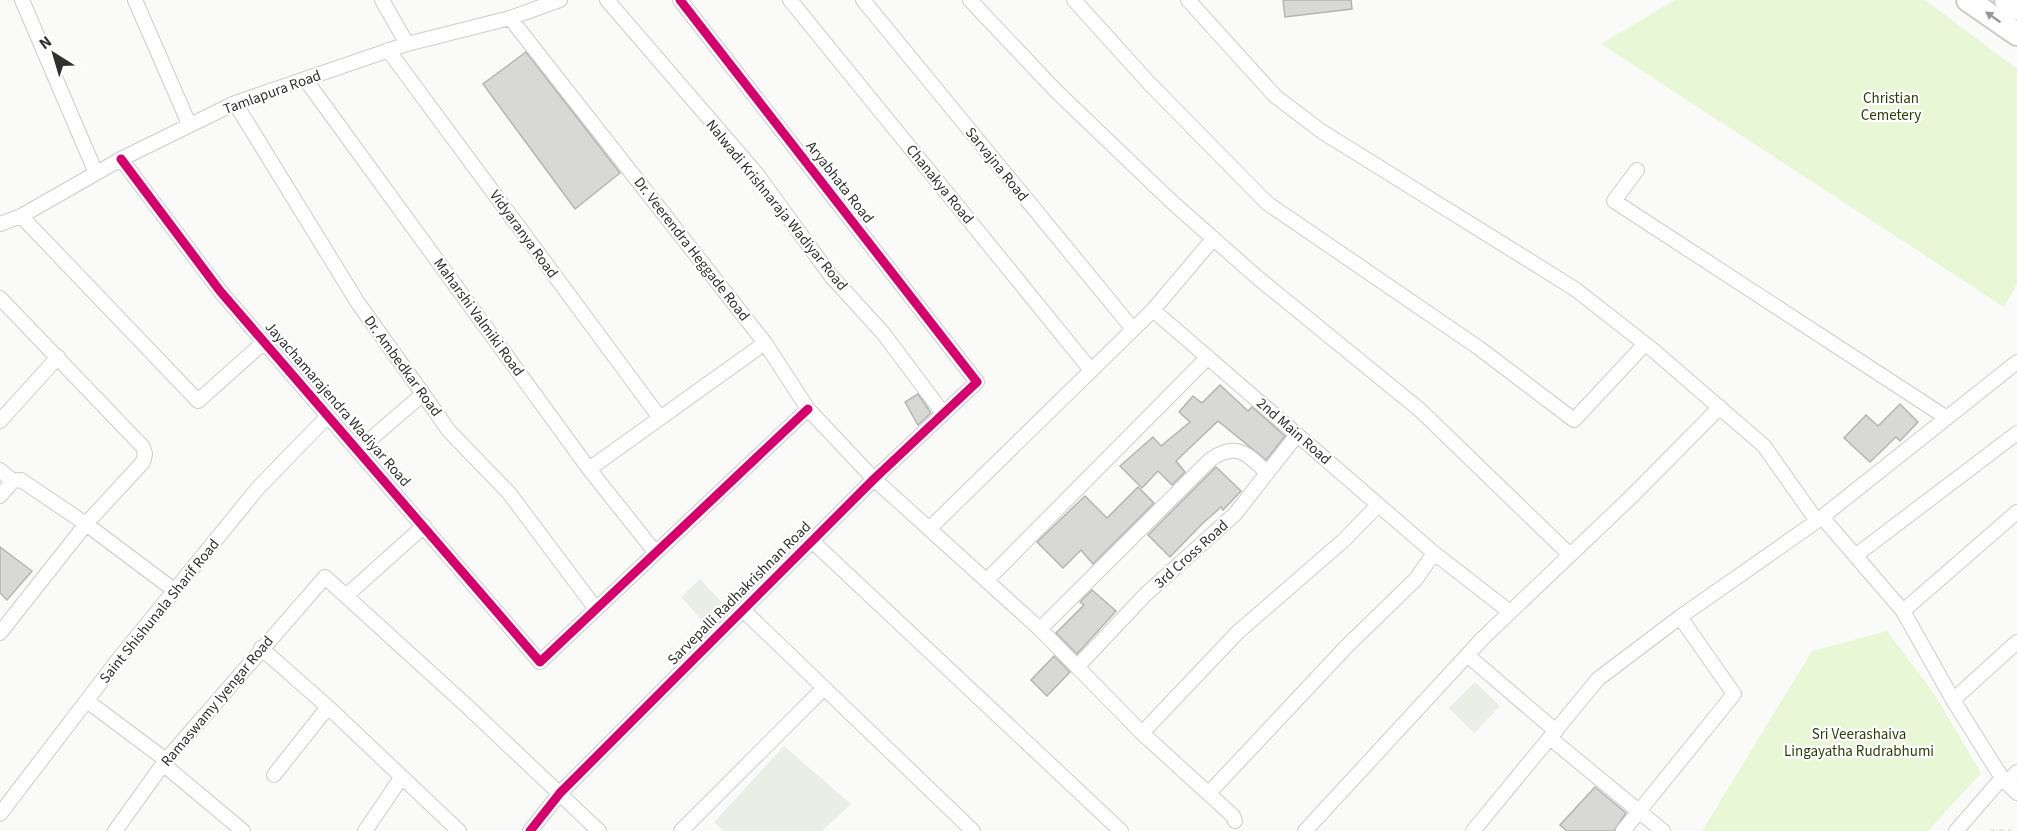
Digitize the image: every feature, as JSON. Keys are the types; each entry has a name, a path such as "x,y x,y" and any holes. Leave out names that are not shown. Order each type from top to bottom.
{"main road":[{"path":"1968,0 2017,34"},
{"path":"2006,0 2017,8"}],"street":[{"path":"22,0 96,174"},
{"path":"135,0 189,124"},
{"path":"382,0 407,44"},
{"name":"Tamlapura Road","path":"0,224 21,216 121,159 235,103 387,50 510,18 560,0"},
{"name":"Nalwadi Krishnaraja Wadiyar Road","path":"607,0 756,173 831,276 883,333 943,413"},
{"name":"Aryabhata Road","path":"680,0 977,382"},
{"name":"Chanakya Road","path":"790,0 1090,369"},
{"name":"Sarvajna Road","path":"863,0 1132,328"},
{"path":"970,0 1056,91 1214,239 1420,410 1570,555"},
{"path":"1074,0 1140,73 1268,203 1479,348 1574,420 1645,344"},
{"path":"1188,0 1275,96 1321,131 1575,289 1645,344 1764,446 1820,519 1856,556 1903,611 1953,700 2004,780 2017,793"},
{"name":"Dr. Veerendra Heggade Road","path":"510,18 765,343 808,409 873,479 1040,629 1142,733 1209,793 1235,821"},
{"name":"Vidyaranya Road","path":"387,50 660,418"},
{"name":"Maharshi Valmiki Road","path":"304,79 589,469 655,552"},
{"name":"Dr. Ambedkar Road","path":"235,103 358,303 449,431 509,493 597,609"},
{"name":"Jayachamarajendra Wadiyar Road","path":"121,159 220,291 540,662 597,609"},
{"path":"1637,170 1614,201 1947,418"},
{"path":"21,216 198,401 264,342"},
{"path":"930,528 1090,369 1153,310 1214,239"},
{"path":"0,298 143,447 145,454 143,462 86,524 0,633"},
{"name":"2nd Main Road","path":"1153,310 1434,553 1510,612"},
{"path":"589,469 765,343"},
{"path":"0,421 58,357"},
{"path":"987,580 1208,357"},
{"path":"1473,831 1598,679 1680,617 1820,519 2017,362"},
{"name":"Sarvepalli Radhakrishnan Road","path":"530,831 560,793 873,479 977,382"},
{"path":"358,450 423,394"},
{"path":"1305,831 1467,655 1720,407"},
{"path":"597,609 808,409"},
{"name":"Saint Shishunala Sharif Road","path":"0,814 174,590 258,488 327,417"},
{"path":"1856,556 2017,433"},
{"name":"3rd Cross Road","path":"1077,667 1146,594 1235,514 1297,435"},
{"path":"1040,629 1211,459 1226,450 1233,450 1250,457 1266,472"},
{"path":"0,470 13,481"},
{"path":"0,496 13,481 21,480 86,524 174,590"},
{"path":"1142,733 1238,632 1344,540 1378,505"},
{"path":"1903,611 2017,512"},
{"path":"424,526 347,595 599,831"},
{"path":"812,542 1121,831"},
{"path":"1209,793 1347,646 1416,579 1434,553"},
{"name":"Ramaswamy Iyengar Road","path":"116,831 165,762 261,648 325,577 347,595"},
{"path":"744,610 823,689 973,831"},
{"path":"1623,831 1734,694 1680,617"},
{"path":"1953,700 2017,642"},
{"path":"261,648 328,707 459,831"},
{"path":"1467,655 1640,812 1664,831"},
{"path":"681,831 823,689"},
{"path":"87,701 165,762 243,831"},
{"path":"274,775 328,707"},
{"path":"1956,831 2004,780 2017,772"},
{"path":"365,831 401,778"}],"path":[{"path":"1990,831 2011,831"}],"shaded area":[{"path":"700,579 730,611 711,631 681,597"},
{"path":"1475,682 1500,706 1474,733 1449,708"},
{"path":"784,746 851,804 822,831 724,831 714,822"}],"green space":[{"name":"Christian Cemetery","path":"1675,0 1925,0 2017,69 2017,284 2004,307 1601,44"},
{"name":"Sri Veerashaiva Lingayatha Rudrabhumi","path":"1887,631 1935,695 1981,773 1928,831 1702,831 1812,651"}],"building":[{"path":"1283,0 1351,0 1352,9 1285,17"},
{"path":"526,52 620,173 575,209 483,84"},
{"path":"1220,385 1248,411 1252,407 1285,436 1266,460 1218,421 1176,461 1185,472 1172,485 1158,471 1142,488 1120,466 1153,437 1161,446 1190,422 1179,412 1193,396 1202,403"},
{"path":"918,394 931,413 918,425 905,402"},
{"path":"1900,404 1918,422 1900,441 1896,437 1870,462 1844,438 1866,415 1878,426"},
{"path":"1216,467 1241,491 1223,510 1221,507 1202,524 1170,557 1148,535"},
{"path":"1138,487 1154,503 1093,564 1081,550 1063,568 1037,542 1085,496 1107,518"},
{"path":"0,547 32,571 7,600 0,593"},
{"path":"1092,590 1116,611 1077,654 1056,633 1084,605 1080,602"},
{"path":"1054,656 1070,672 1047,696 1031,680"},
{"path":"1595,787 1626,813 1614,831 1567,831 1560,825"}],"cycle path":[{"path":"530,831 560,793 874,479 977,382 680,0"},
{"path":"121,159 220,291 540,662 808,409"}]}
